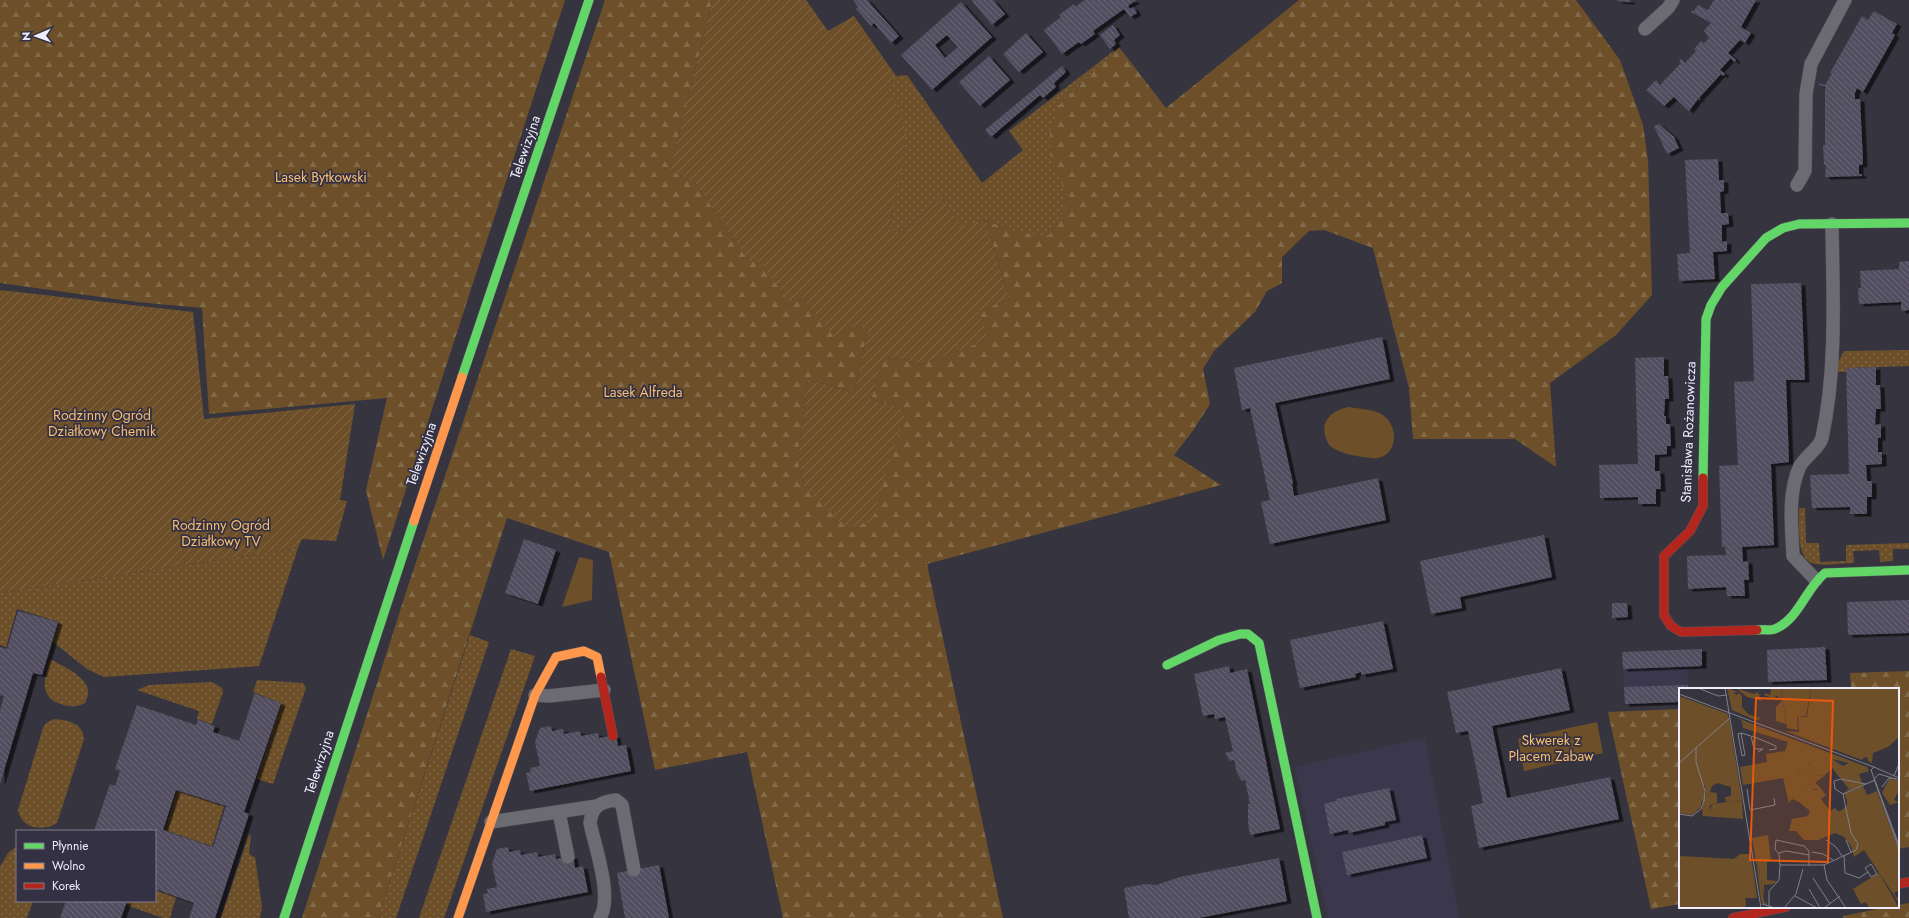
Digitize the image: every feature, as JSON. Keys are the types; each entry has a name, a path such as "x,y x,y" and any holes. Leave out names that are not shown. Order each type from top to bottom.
{"street":[{"name":"Telewizyjna","path":"284,918 365,666 589,0"},
{"path":"1645,29 1668,8 1673,0"},
{"path":"1797,186 1805,171 1806,94 1811,64 1844,0"},
{"name":"Stanisława Rożanowicza","path":"1816,580 1791,617 1775,629 1681,632 1671,626 1664,615 1664,556 1690,531 1704,506 1706,319 1711,306 1722,287 1766,238 1783,228 1799,224 1909,223"},
{"path":"1832,224 1834,350 1822,440 1804,460 1797,473 1792,496 1793,556 1816,580 1825,573 1909,570"},
{"path":"1167,665 1219,641 1241,634 1248,634 1255,637 1259,643 1317,918"},
{"path":"458,918 535,695 556,657 584,651 597,657 613,736"},
{"path":"535,695 549,696 604,690"},
{"path":"491,822 597,806 616,800 622,805 634,870"},
{"path":"597,806 591,814 590,823 605,893 600,918"},
{"path":"559,812 568,857"},
{"path":"1899,884 1909,882"},
{"path":"1733,918 1781,908"}],"shaded area":[{"path":"1702,649 1703,666 1687,667 1689,688 1679,688 1679,702 1625,704 1622,652"},
{"path":"1425,738 1459,918 1328,918 1295,767"}],"green space":[{"name":"Lasek Bytkowski","path":"0,0 565,0 383,560 366,490 387,398 209,414 202,308 137,302 0,283"},
{"name":"Lasek Alfreda","path":"605,0 703,0 712,3 670,170 697,185 750,263 758,258 791,305 802,298 835,337 855,326 868,329 854,393 808,379 798,459 804,488 905,410 871,399 884,358 903,359 920,365 989,339 977,311 1009,300 986,220 1017,231 1049,235 1062,214 1066,193 1051,161 1050,132 1059,105 1119,47 1166,108 1299,0 1576,0 1620,60 1643,125 1648,161 1652,295 1616,335 1550,383 1556,467 1515,439 1413,439 1409,388 1373,248 1324,230 1309,231 1282,257 1282,283 1267,291 1255,312 1214,351 1203,369 1210,404 1192,432 1174,455 1221,485 927,564 1003,918 783,918 747,752 655,770 609,552 507,518 378,918 302,918 408,586"},
{"path":"703,0 806,0 828,31 854,16 896,76 885,87 902,113 905,125 902,170 889,229 900,232 943,197 961,226 986,220 1009,300 978,311 989,339 920,365 903,359 884,358 871,399 906,410 872,521 847,528 804,488 798,459 808,379 854,393 868,329 855,326 835,338 802,298 791,305 758,259 750,263 697,185 670,170 712,3"},
{"path":"1119,47 1059,105 1060,178 1066,193 1062,214 1049,235 1033,235 1016,232 986,220 961,227 943,197 900,232 889,229 905,146 904,124 885,87 896,76 907,75 982,183 1023,150 1009,131"},
{"name":"Rodzinny Ogród Działkowy Chemik","path":"0,290 193,312 204,419 355,404 340,500 347,501 336,541 302,539 298,548 0,593"},
{"path":"1909,350 1909,366 1846,368 1846,372 1837,372 1836,366 1844,351"},
{"path":"1349,407 1377,412 1384,416 1389,422 1393,428 1394,436 1391,449 1386,455 1379,458 1361,457 1344,453 1329,445 1324,432 1326,421 1333,413"},
{"path":"1799,508 1805,508 1806,543 1819,543 1820,562 1846,561 1846,545 1909,543 1909,549 1893,549 1893,561 1880,562 1879,550 1853,551 1854,563 1830,565 1816,564 1809,561 1804,556 1801,549"},
{"path":"298,548 259,666 104,677 87,669 53,642 59,622 17,609 6,647 0,645 0,593"},
{"path":"579,557 593,560 592,600 562,607"},
{"path":"470,635 489,642 396,918 378,918"},
{"path":"511,649 535,656 444,918 419,918"},
{"path":"50,659 73,672 83,680 88,693 85,703 77,706 69,706 56,702 50,698 45,687 45,681"},
{"path":"1909,671 1909,847 1899,849 1899,688 1851,688 1850,673"},
{"path":"257,680 303,683 306,688 273,784 257,779 281,703 253,692"},
{"path":"212,682 222,688 223,692 212,724 197,719 199,711 137,690 149,685"},
{"path":"1679,709 1679,904 1651,909 1608,712"},
{"path":"54,719 74,723 81,729 84,739 57,823 51,826 39,828 28,825 23,821 18,810 43,728 46,723"},
{"name":"Skwerek z Placem Zabaw","path":"1597,722 1603,753 1524,771 1518,739"},
{"path":"177,791 224,806 212,846 165,830"},
{"path":"249,835 251,835 249,853 255,857 262,907 260,918 221,918"},
{"path":"16,847 16,902 33,902 27,918 0,918 0,867 8,853"},
{"path":"156,890 176,897 170,918 163,918 126,905 128,902 156,902"},
{"path":"1909,903 1909,918 1844,918 1843,916 1882,908 1899,908 1899,905"}],"building":[{"path":"853,0 867,0 899,36 891,43 874,23 871,26 856,9 858,7"},
{"path":"993,0 1005,14 992,25 972,1"},
{"path":"1085,0 1136,0 1128,6 1130,9 1133,7 1137,13 1130,17 1124,9 1093,31 1095,34 1081,44 1079,42 1062,54 1044,30 1061,17 1059,15 1074,4 1075,7"},
{"path":"1630,0 1630,2 1617,1"},
{"path":"1714,0 1756,0 1741,27 1751,33 1745,43 1740,40 1728,53 1736,60 1734,62 1731,58 1720,70 1725,74 1723,76 1721,74 1699,98 1701,100 1698,99 1689,111 1674,97 1664,106 1646,90 1656,80 1660,85 1681,63 1679,61 1681,59 1685,63 1696,51 1694,49 1701,41 1704,43 1709,38 1704,30 1711,23 1691,12 1692,10 1694,11 1698,5 1708,10"},
{"path":"961,2 992,37 932,90 901,55","holes":["947,35 958,47 945,58 935,45"]},
{"path":"1874,11 1897,24 1892,33 1895,35 1863,92 1857,88 1855,93 1855,99 1860,99 1863,162 1862,165 1859,165 1859,174 1862,174 1862,176 1825,177 1826,165 1824,165 1823,145 1825,145 1825,87 1819,85 1819,83 1825,85 1832,73 1830,73 1862,16 1868,20"},
{"path":"1113,25 1120,35 1114,40 1116,44 1110,49 1100,35"},
{"path":"1026,33 1043,52 1019,72 1003,54"},
{"path":"989,56 1010,80 980,106 959,82"},
{"path":"1062,66 1066,72 1054,83 1056,87 1043,98 1040,95 991,137 985,130"},
{"path":"1659,124 1674,137 1679,148 1667,154 1654,126"},
{"path":"1718,159 1719,180 1724,180 1724,191 1720,192 1721,213 1728,213 1729,224 1722,225 1722,242 1727,241 1727,251 1713,252 1715,279 1679,281 1677,254 1690,253 1685,160"},
{"path":"1909,261 1909,310 1901,311 1901,302 1859,304 1858,288 1861,288 1860,271 1899,269 1899,262"},
{"path":"1801,283 1805,380 1786,380 1789,462 1771,464 1774,545 1742,547 1743,562 1748,561 1749,580 1744,580 1745,596 1727,596 1726,587 1688,589 1687,556 1726,555 1725,547 1722,547 1719,466 1738,465 1734,382 1754,381 1751,284"},
{"path":"1382,337 1390,379 1275,403 1293,483 1294,496 1378,478 1386,520 1270,544 1261,502 1270,500 1250,408 1242,410 1234,368"},
{"path":"1664,357 1664,376 1668,376 1669,399 1665,399 1664,416 1666,416 1666,424 1670,424 1671,446 1667,446 1667,454 1655,455 1655,471 1660,471 1661,489 1656,489 1656,504 1638,504 1638,497 1600,498 1599,465 1638,464 1635,358"},
{"path":"1876,367 1876,385 1880,385 1881,409 1876,409 1875,425 1881,424 1881,438 1878,438 1878,452 1882,452 1882,464 1866,465 1867,481 1872,481 1872,497 1867,497 1867,514 1850,514 1850,507 1812,508 1810,475 1849,474 1846,368"},
{"path":"1544,535 1552,577 1460,597 1462,608 1431,614 1420,561"},
{"path":"524,539 556,550 538,604 505,593"},
{"path":"1909,600 1909,633 1848,635 1847,602"},
{"path":"1612,603 1627,603 1628,617 1612,618"},
{"path":"18,611 58,622 42,675 33,673 0,784 0,711 4,696 0,695 0,647 7,649"},
{"path":"1383,621 1393,669 1361,675 1361,672 1355,674 1356,677 1300,688 1290,640"},
{"path":"1825,647 1827,680 1768,682 1767,650"},
{"path":"1702,649 1702,666 1623,669 1622,652"},
{"path":"1229,666 1230,673 1247,669 1280,829 1250,835 1248,823 1248,804 1250,804 1245,780 1242,781 1237,773 1234,760 1230,761 1225,753 1233,751 1225,717 1215,719 1214,714 1203,716 1194,674"},
{"path":"1561,668 1570,710 1492,726 1507,798 1610,777 1619,819 1479,848 1471,806 1483,803 1476,767 1468,731 1456,733 1447,692"},
{"path":"1688,685 1688,688 1679,688 1679,702 1625,704 1624,687"},
{"path":"253,693 281,703 244,812 249,814 215,918 189,918 194,903 156,889 156,830 94,830 110,784 115,786 120,771 115,769 137,705 196,725 198,720 215,726 213,732 239,741 254,695","holes":["176,790 226,806 213,847 163,830"]},
{"path":"551,726 552,731 563,729 564,734 580,731 581,736 598,733 599,738 616,735 618,746 626,745 631,771 530,791 526,773 531,772 530,768 540,766 535,742 540,728"},
{"path":"1389,788 1396,820 1385,822 1385,825 1349,833 1348,830 1330,834 1324,804 1336,801 1336,799"},
{"path":"1422,835 1427,858 1347,875 1342,852"},
{"path":"508,847 509,852 520,850 521,855 537,852 538,857 555,854 556,859 573,856 575,868 583,866 588,892 486,912 483,894 488,893 487,889 497,887 492,864 497,849"},
{"path":"1279,858 1287,901 1199,918 1129,918 1124,888 1145,884 1156,885 1180,877"},
{"path":"659,865 669,918 625,918 617,873"},
{"path":"66,902 127,902 121,918 60,918"}],"traffic: fast":[{"path":"462,377 589,0"},
{"path":"1703,478 1706,319 1711,305 1722,287 1766,238 1783,228 1799,224 1909,223"},
{"path":"284,918 414,521"},
{"path":"1757,630 1773,630 1783,624 1796,611 1818,579 1825,573 1909,570"},
{"path":"1167,665 1219,640 1240,634 1248,634 1259,643 1317,918"}],"traffic: slow":[{"path":"414,521 462,377"},
{"path":"458,918 535,695 556,657 584,651 597,657 601,677"}],"traffic: jam":[{"path":"1703,478 1703,506 1690,531 1664,556 1664,615 1671,626 1681,632 1757,630"},
{"path":"601,677 613,736"},
{"path":"1899,884 1909,882"},
{"path":"1733,918 1781,908"}],"park label":[{"name":"Rodzinny Ogród Działkowy TV","path":"221,534"}]}
